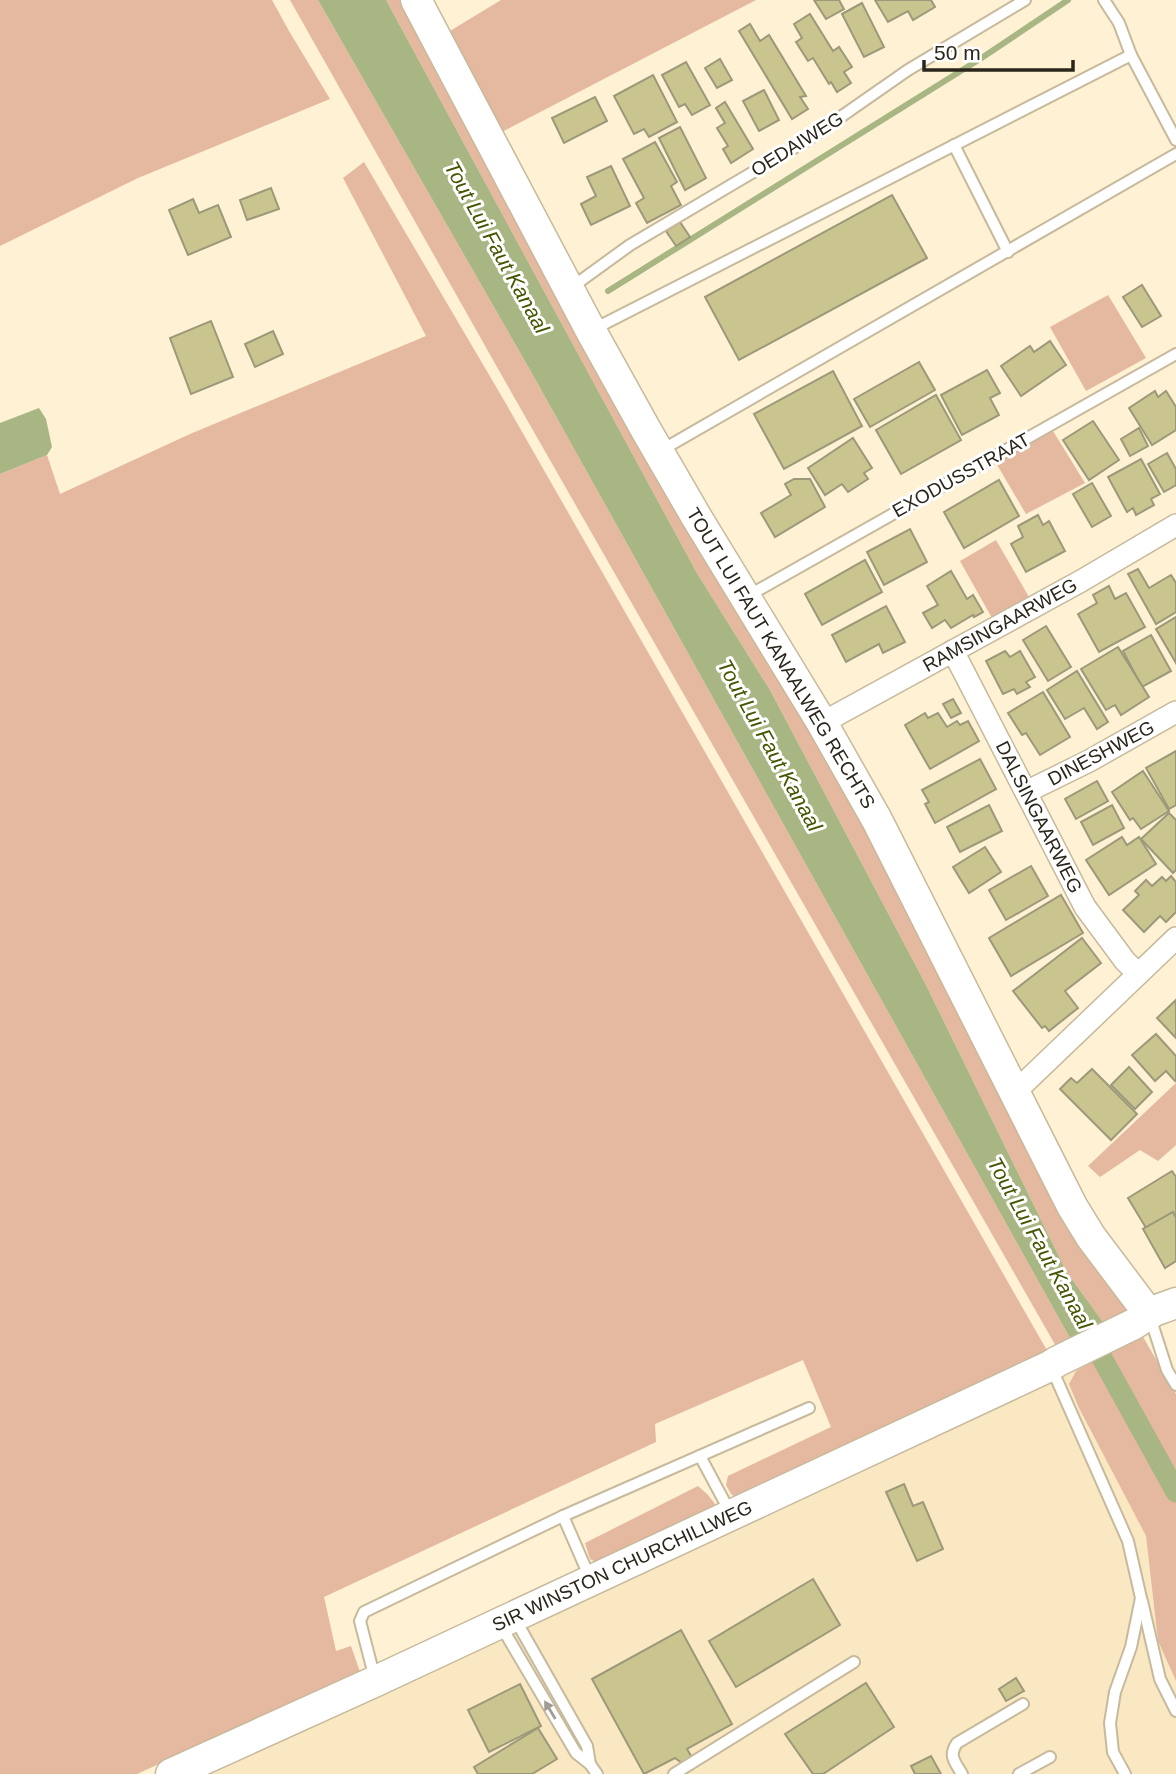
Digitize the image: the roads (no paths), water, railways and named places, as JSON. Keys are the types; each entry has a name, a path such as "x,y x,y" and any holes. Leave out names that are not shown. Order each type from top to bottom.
{"street":[{"name":"TOUT LUI FAUT KANAALWEG RECHTS","path":"416,0 591,331 659,452 822,723 877,820 1072,1206 1141,1319"},
{"name":"RAMSINGAARWEG","path":"822,723 1081,581 1176,525"},
{"name":"DALSINGAARWEG","path":"953,651 1085,907 1125,961 1138,974"},
{"name":"DINESHWEG","path":"1026,792 1089,761 1176,712"},
{"path":"1015,1092 1176,938"},
{"path":"1141,1319 1176,1303"},
{"name":"SIR WINSTON CHURCHILLWEG","path":"171,1774 1061,1361 1141,1319"}],"lane":[{"name":"OEDAIWEG","path":"569,289 630,246 809,139 908,70 1025,0"},
{"path":"1104,0 1119,23 1131,55 1176,140"},
{"path":"591,331 1131,55"},
{"path":"954,145 1008,252"},
{"path":"659,452 1176,154"},
{"name":"EXODUSSTRAAT","path":"746,597 1176,354"},
{"path":"1141,1319 1176,1385"},
{"path":"1061,1361 1128,1541 1160,1679 1176,1711"},
{"path":"376,1681 360,1621 364,1612 564,1516 809,1408"},
{"path":"700,1455 732,1514"},
{"path":"564,1516 591,1580"},
{"path":"1125,1774 1113,1752 1110,1723 1115,1692 1131,1647 1141,1598"},
{"path":"506,1620 587,1746 590,1764 597,1774"},
{"path":"674,1774 853,1662"},
{"path":"962,1774 952,1757 957,1743 1023,1704"},
{"path":"1019,1774 1050,1756"}],"water":[{"path":"318,0 386,0 698,575 770,690 926,985 1066,1271 1105,1325 1070,1338 534,377"},
{"path":"39,408 46,419 52,447 47,455 0,474 0,423"}],"waterway":[{"path":"608,291 980,59 1068,0"},
{"name":"Tout Lui Faut Kanaal","path":"1087,1331 1176,1492"}]}
